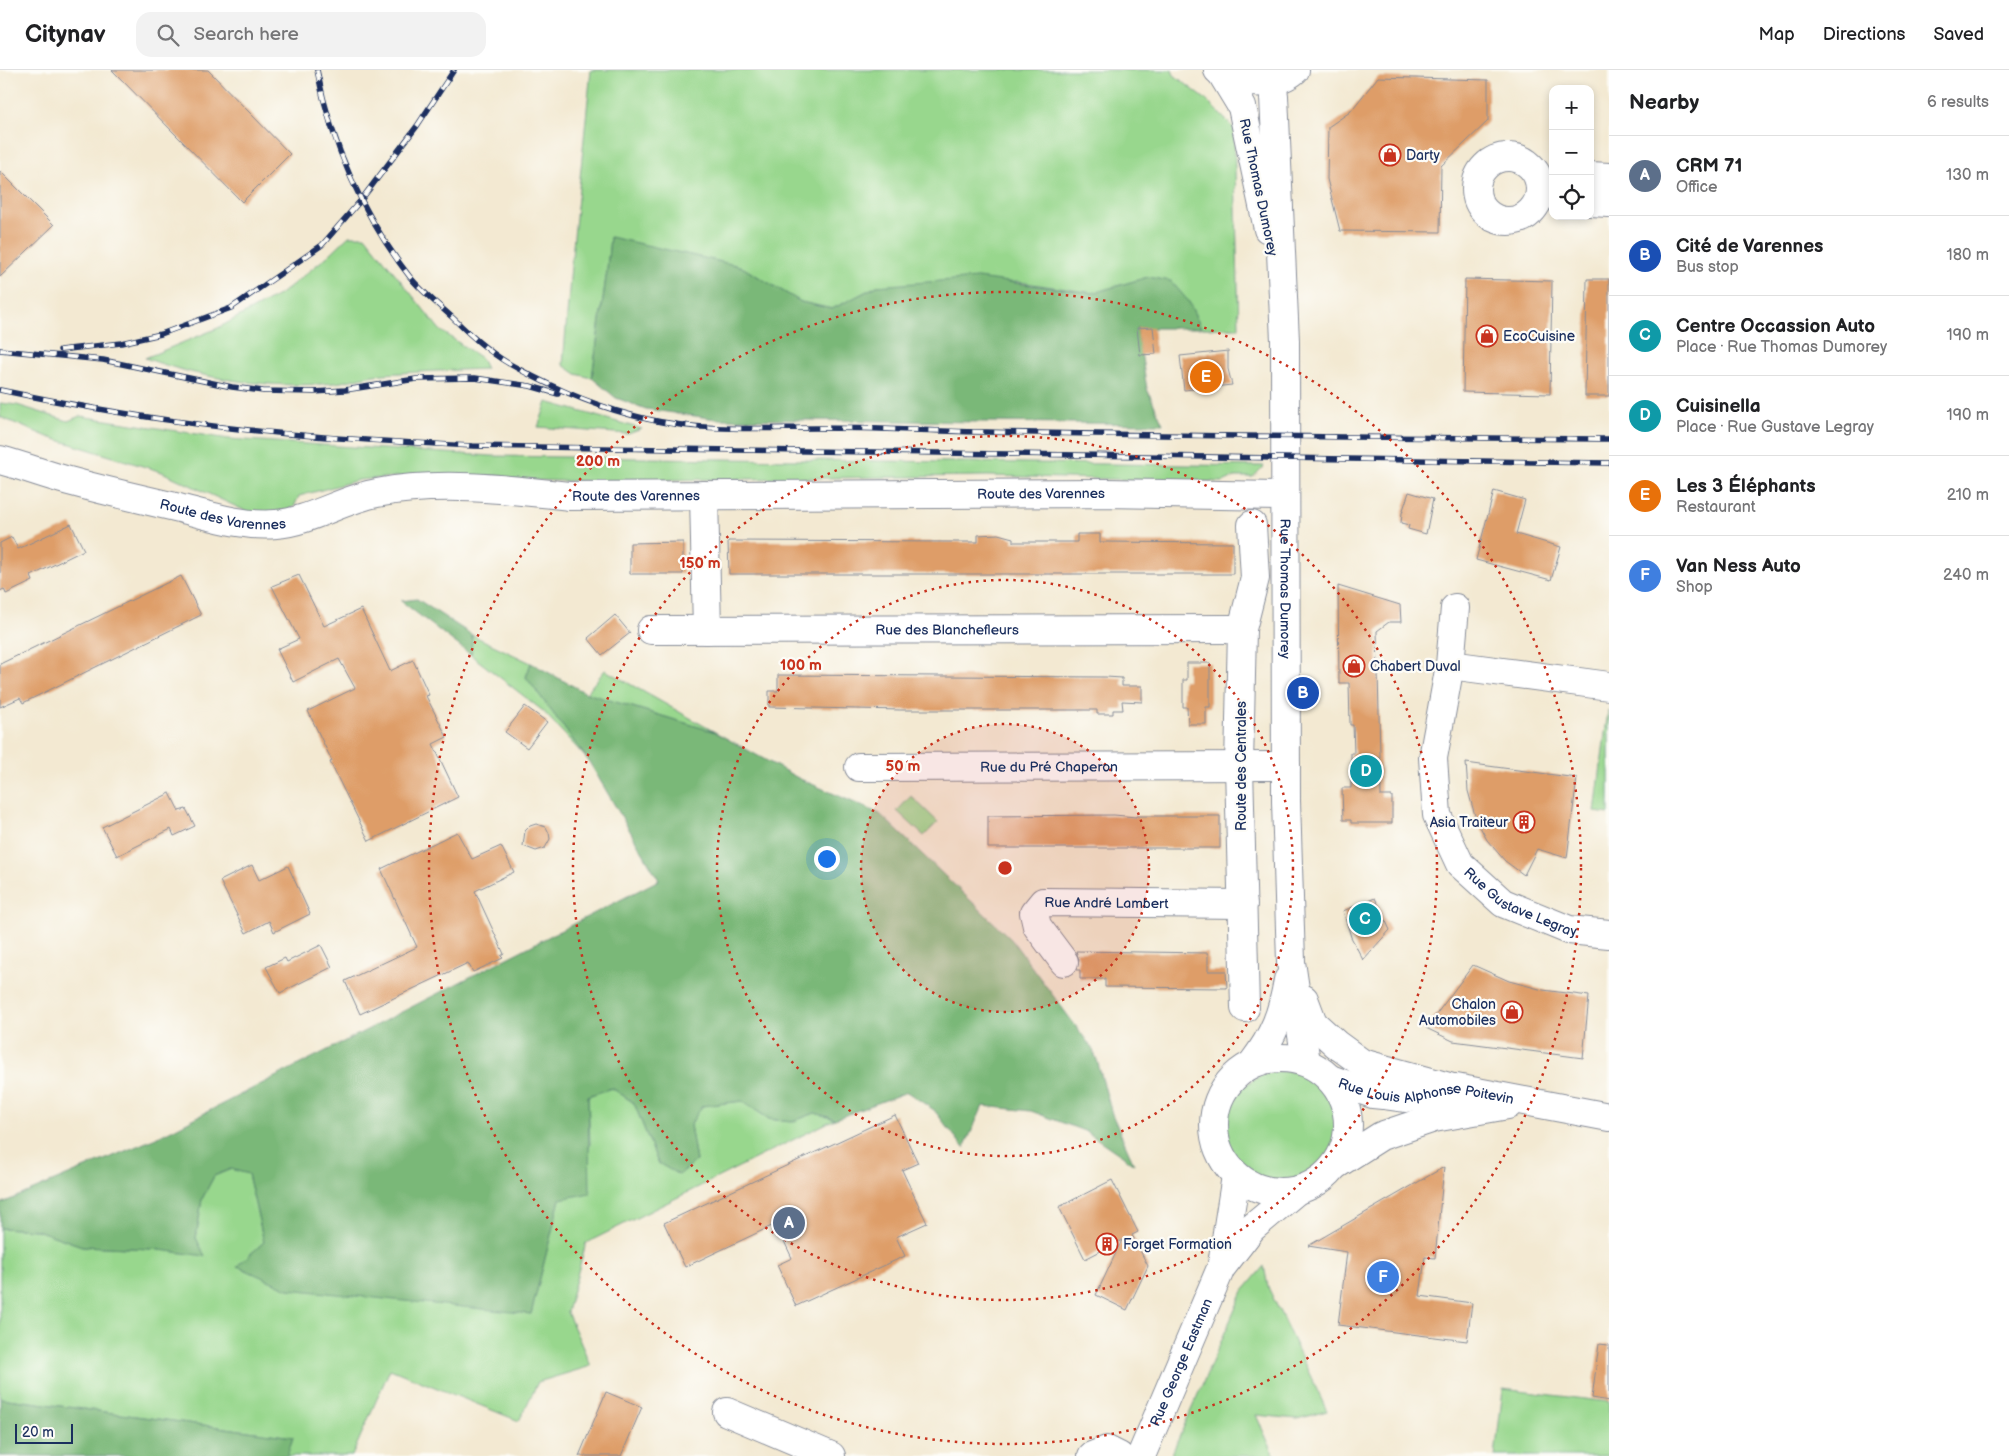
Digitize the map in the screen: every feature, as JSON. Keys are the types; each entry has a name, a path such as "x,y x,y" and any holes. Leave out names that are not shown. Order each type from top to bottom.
{"street":[{"path":"1220,72 1246,82 1283,76"},
{"name":"Rue Thomas Dumorey","path":"1220,72 1242,106 1284,304"},
{"name":"Rue Thomas Dumorey","path":"1283,76 1276,133 1284,304 1286,766 1291,962 1306,1062"},
{"path":"1594,176 1609,177"},
{"path":"1594,202 1609,203"},
{"name":"Route des Varennes","path":"0,460 68,481 202,514 246,523 277,524 376,493 428,488 484,489 569,496 1105,493 1285,496"},
{"path":"704,495 707,630"},
{"name":"Route des Centrales","path":"1245,1008 1239,766 1242,630 1255,578 1252,525"},
{"name":"Rue Gustave Legray","path":"1455,608 1450,665 1433,758 1437,815 1460,864 1503,903 1569,930 1609,934"},
{"name":"Rue des Blanchefleurs","path":"651,630 1242,630"},
{"path":"1450,665 1609,686"},
{"name":"Rue du Pré Chaperon","path":"858,767 1286,766"},
{"name":"Rue André Lambert","path":"1064,962 1037,926 1034,913 1043,902 1243,904"},
{"path":"1291,962 1313,1023 1336,1044 1362,1063 1456,1088"},
{"name":"Rue Thomas Dumorey","path":"1254,1063 1269,1041 1277,1024 1284,1003 1291,962"},
{"path":"1280,1058 1306,1062 1330,1079 1343,1098 1348,1120 1346,1143 1337,1164 1318,1182 1295,1192 1264,1191 1236,1176 1222,1159 1214,1138 1214,1115 1225,1088 1235,1076 1254,1063 1280,1058"},
{"name":"Rue Louis Alphonse Poitevin","path":"1330,1079 1373,1094 1405,1098 1456,1088 1523,1102 1609,1116"},
{"name":"Rue Louis Alphonse Poitevin","path":"1337,1164 1381,1136 1434,1118 1523,1102"},
{"name":"Rue George Eastman","path":"1141,1456 1221,1268 1236,1176"},
{"name":"Rue George Eastman","path":"1221,1268 1252,1228 1295,1192"},
{"path":"727,1412 831,1456"},
{"path":"1092,1456 1107,1450 1119,1456"}],"green space":[{"path":"591,70 1172,70 1174,75 1204,98 1234,128 1239,328 1201,328 1189,302 1148,277 1093,293 1019,282 877,286 832,309 801,302 740,266 610,238 592,378 576,374 563,365"},
{"path":"349,236 365,236 440,330 481,358 486,369 383,374 335,383 287,385 262,384 214,377 167,366 145,358 218,328 282,293 329,255"},
{"path":"610,237 740,266 801,302 832,309 877,286 977,278 1093,293 1148,277 1171,281 1189,302 1201,328 1137,328 1147,389 1163,424 716,419 646,409 616,398 592,378"},
{"path":"547,402 642,429 628,434 538,427"},
{"path":"0,403 17,405 68,421 80,416 229,439 492,456 1264,466 1253,477 1234,477 1223,482 988,476 563,481 395,477 359,480 299,496 294,507 280,513 252,514 162,472 48,437 0,417"},
{"path":"417,599 472,635 471,655 401,601"},
{"path":"472,635 531,663 526,677 588,760 543,711 471,655"},
{"path":"531,663 586,693 715,732 798,778 880,814 1011,939 1092,1048 1112,1114 1134,1164 1087,1132 1031,1111 983,1106 964,1148 934,1110 907,1092 835,1119 815,1113 791,1122 769,1119 742,1101 702,1106 690,1125 696,1161 679,1175 658,1163 634,1103 612,1088 588,1096 590,1193 560,1199 531,1314 288,1289 237,1266 264,1242 248,1174 231,1169 214,1176 202,1199 196,1238 205,1256 152,1249 82,1246 37,1230 0,1228 0,1204 156,1138 659,880 588,760 526,677"},
{"path":"605,670 715,732 586,693"},
{"path":"1609,710 1609,814 1595,812"},
{"path":"911,796 938,822 924,836 897,811"},
{"path":"1283,1071 1304,1076 1322,1088 1334,1106 1339,1127 1334,1148 1322,1166 1304,1178 1283,1183 1262,1178 1244,1166 1232,1148 1227,1127 1232,1106 1244,1088 1262,1076"},
{"path":"612,1088 634,1103 658,1163 696,1161 690,1125 702,1106 742,1101 769,1119 791,1122 815,1113 835,1119 586,1243 567,1312 591,1366 538,1382 519,1421 390,1369 352,1456 287,1456 293,1437 0,1398 0,1228 37,1230 82,1246 152,1249 204,1255 196,1238 202,1199 214,1176 231,1169 248,1174 264,1242 237,1266 531,1314 560,1199 590,1145 588,1095"},
{"path":"1264,1266 1268,1287 1327,1411 1297,1419 1256,1415 1276,1456 1171,1456 1243,1291"},
{"path":"1503,1389 1609,1402 1609,1456 1495,1456"},
{"path":"0,1398 293,1437 287,1456 0,1456"}],"building":[{"path":"112,70 208,70 290,154 242,202"},
{"name":"Darty","path":"1378,77 1488,80 1488,121 1441,166 1440,232 1340,231 1327,179 1328,127 1350,112"},
{"path":"0,171 54,225 0,277"},
{"path":"1465,279 1552,281 1550,394 1463,392"},
{"path":"1587,279 1609,279 1609,396 1585,396"},
{"path":"1153,327 1156,354 1140,355 1137,328"},
{"path":"1228,351 1228,369 1232,385 1184,390 1180,356"},
{"path":"1494,491 1525,500 1516,534 1561,547 1551,580 1476,560"},
{"path":"1409,492 1433,499 1426,534 1408,529 1409,525 1401,523 1402,513"},
{"path":"71,524 84,550 31,576 33,581 6,594 4,589 0,591 0,543 12,537 18,549"},
{"path":"998,534 1013,538 1013,542 1077,542 1077,534 1100,534 1100,542 1233,543 1233,574 729,574 728,541 978,542 978,535"},
{"path":"683,542 683,574 630,574 630,543"},
{"path":"299,575 324,626 361,609 390,671 413,660 429,695 426,696 447,737 433,744 458,797 369,841 330,762 332,761 308,711 355,688 339,659 293,682 277,649 299,639 272,586"},
{"path":"181,576 201,615 23,703 20,698 0,707 0,664"},
{"path":"1338,586 1400,605 1401,622 1389,622 1377,631 1381,796 1392,796 1392,823 1351,823 1351,820 1343,820 1342,788 1351,788 1351,753 1354,753 1353,725 1350,725 1349,683 1339,683"},
{"path":"615,615 630,633 602,655 588,638"},
{"path":"1187,663 1210,663 1210,707 1206,707 1206,724 1188,724 1187,707 1183,707 1183,680 1187,680"},
{"path":"778,675 1122,678 1122,686 1142,686 1142,702 1122,701 1123,710 1113,710 1113,714 1097,714 1097,710 901,710 769,707 769,691 778,691"},
{"path":"525,706 547,722 527,748 505,732"},
{"name":"Asia Traiteur","path":"1466,763 1577,778 1567,858 1537,849 1524,875 1505,861 1487,840 1476,819 1468,791"},
{"path":"170,793 179,811 186,809 195,826 174,836 171,829 117,856 102,827"},
{"path":"1114,815 1136,817 1220,816 1220,848 988,848 988,816"},
{"path":"536,824 546,827 550,839 545,848 536,851 523,846 525,831 530,826"},
{"path":"457,832 472,859 501,846 514,872 475,891 504,954 501,956 503,958 473,972 468,963 360,1014 345,981 417,947 381,869"},
{"path":"252,865 259,880 288,866 310,914 274,932 269,921 246,933 220,881"},
{"path":"1375,898 1390,930 1363,960 1351,937 1343,911"},
{"path":"321,945 332,967 280,993 266,967 285,958 287,962"},
{"path":"1076,951 1208,953 1208,971 1226,971 1227,988 1105,987 1105,979 1080,979 1080,970 1077,970 1079,960"},
{"name":"Chalon Automobiles","path":"1473,965 1509,981 1543,990 1589,996 1583,1058 1453,1041 1426,1028"},
{"path":"895,1115 918,1163 902,1170 927,1223 896,1237 905,1256 796,1306 777,1265 792,1258 776,1224 685,1267 664,1223"},
{"path":"1444,1167 1435,1258 1425,1257 1420,1296 1472,1303 1467,1341 1338,1325 1347,1252 1308,1246"},
{"name":"Forget Formation","path":"1112,1180 1138,1232 1132,1235 1148,1266 1127,1310 1096,1295 1122,1240 1085,1259 1059,1207"},
{"path":"1599,1344 1609,1345 1609,1401 1592,1398"},
{"path":"606,1392 642,1407 621,1456 579,1456"}],"railway":[{"path":"317,70 331,125 352,179 378,230 415,283 475,339 508,363 564,391 630,415 668,423 711,428 838,428 1220,436 1609,439"},
{"path":"60,350 121,343 161,334 231,308 322,245 361,200 417,126 454,70"},
{"path":"0,350 103,360 232,387 263,391 314,392 345,390 416,379 475,378 530,386 558,394"},
{"path":"0,390 109,411 212,426 324,437 473,446 1609,463"}],"place":[{"name":"Darty","path":"1390,155"},
{"name":"EcoCuisine","path":"1487,336"},
{"name":"Les 3 Éléphants","path":"1206,377"},
{"name":"Chabert Duval","path":"1354,666"},
{"name":"Cité de Varennes","path":"1303,693"},
{"name":"Cuisinella","path":"1366,771"},
{"name":"Asia Traiteur","path":"1524,822"},
{"name":"Centre Occassion Auto","path":"1365,919"},
{"name":"Chalon Automobiles","path":"1512,1012"},
{"name":"CRM 71","path":"789,1223"},
{"name":"Forget Formation","path":"1107,1244"},
{"name":"Van Ness Auto","path":"1383,1277"}]}
